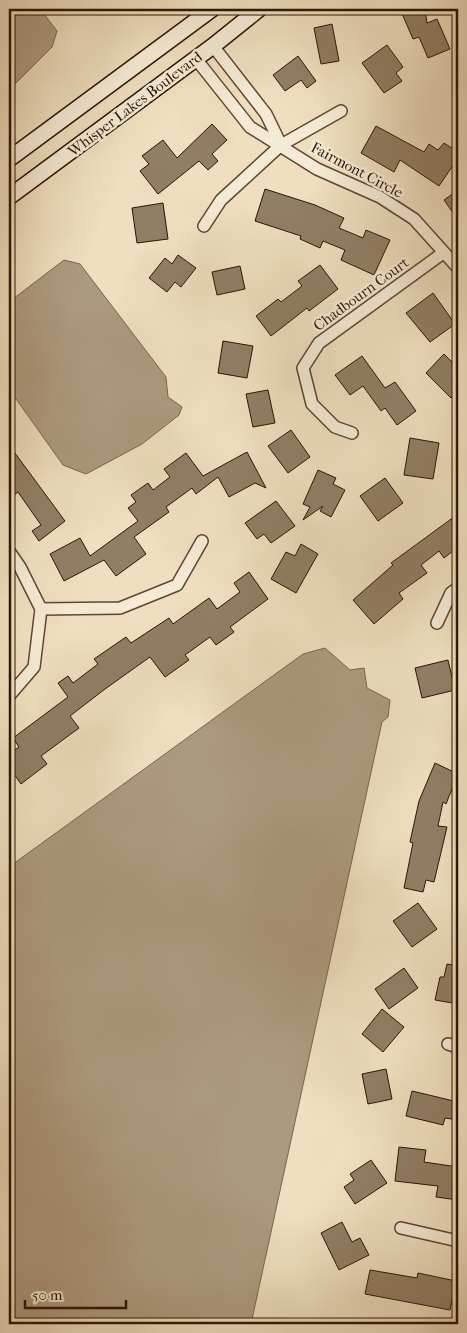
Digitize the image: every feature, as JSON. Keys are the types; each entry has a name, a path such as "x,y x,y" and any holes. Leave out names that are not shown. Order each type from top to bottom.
{"street":[{"name":"Whisper Lakes Boulevard","path":"9,159 212,9"},
{"name":"Whisper Lakes Boulevard","path":"9,197 196,59 259,9"},
{"path":"213,46 266,114 280,145"},
{"name":"Fairmont Circle","path":"196,59 250,127 317,169 380,197 414,219 458,268"},
{"path":"204,226 221,200 280,145 341,111"},
{"name":"Chadbourn Court","path":"352,433 335,427 312,404 303,368 319,342 443,253"},
{"path":"41,609 120,608 177,585 202,541"},
{"path":"9,551 20,567 41,609 34,667 9,696"},
{"path":"437,623 451,594 458,588"},
{"path":"401,1228 458,1241"}],"shaded area":[{"path":"9,9 40,9 57,31 52,47 15,84 9,82"},
{"path":"64,260 80,264 166,377 168,397 182,407 179,415 142,444 86,474 63,465 9,389 9,302"},
{"path":"325,648 350,670 364,668 367,688 390,700 388,717 382,722 251,1324 9,1324 9,867 303,654"}],"building":[{"path":"400,9 425,9 427,23 437,19 450,49 428,58 419,37 413,39"},
{"path":"332,24 339,61 321,64 314,28"},
{"path":"387,45 403,67 396,73 402,81 384,93 362,63"},
{"path":"298,56 316,81 307,88 301,80 285,91 273,75"},
{"path":"212,124 227,140 212,154 218,161 208,170 199,161 158,194 140,171 149,164 142,156 163,140 177,158"},
{"path":"376,126 424,152 429,144 438,150 444,143 458,152 458,158 439,186 400,160 394,172 361,153"},
{"path":"265,189 315,205 344,218 339,228 363,238 366,230 390,240 374,275 341,260 345,250 323,241 320,248 300,239 301,236 255,221"},
{"path":"458,190 458,220 444,200"},
{"path":"163,203 168,239 137,243 132,208"},
{"path":"178,255 196,268 181,287 175,282 167,292 149,278 165,258 172,264"},
{"path":"320,265 338,289 309,311 307,308 271,336 256,316 278,299 281,302 302,286 298,281"},
{"path":"240,266 245,289 217,295 212,272"},
{"path":"433,293 455,324 430,342 406,313"},
{"path":"223,341 253,346 247,378 218,373"},
{"path":"444,354 458,368 458,391 451,398 426,373"},
{"path":"362,356 385,388 395,382 416,411 397,425 385,408 381,411 363,386 350,395 335,375"},
{"path":"268,390 275,423 253,427 246,394"},
{"path":"291,430 310,457 288,473 268,446"},
{"path":"410,438 439,443 433,479 404,475"},
{"path":"9,445 65,521 39,541 32,531 41,525 18,492 9,499"},
{"path":"247,452 266,488 255,483 229,497 218,477 196,494 192,488 166,507 169,512 134,537 146,554 116,576 104,560 64,581 50,554 80,538 90,556 138,521 128,508 136,502 131,495 148,483 153,490 170,477 164,469 186,453 203,476"},
{"path":"318,470 336,478 333,484 345,490 331,517 320,511 323,506 303,520 310,507 303,504"},
{"path":"385,478 403,503 378,521 360,496"},
{"path":"276,501 295,526 271,543 264,534 257,539 245,523"},
{"path":"458,514 458,547 444,558 439,551 421,565 427,573 399,593 403,599 374,624 353,600 393,565 391,563"},
{"path":"301,544 318,554 296,593 271,579 286,552 295,556"},
{"path":"249,572 268,599 230,627 234,632 216,645 210,637 185,655 189,660 165,677 150,657 105,689 70,716 79,728 41,756 47,764 21,784 9,767 9,754 19,747 13,738 68,697 58,683 68,676 73,683 98,664 94,659 126,637 131,643 169,618 173,624 209,598 217,609 240,592 234,583"},
{"path":"448,660 455,690 422,698 415,668"},
{"path":"435,763 458,774 446,804 443,802 438,826 447,827 434,882 426,880 423,892 404,888 413,843 410,842 419,801"},
{"path":"418,903 437,929 412,947 393,921"},
{"path":"447,964 458,966 458,1004 435,1000 440,977 444,977"},
{"path":"404,968 418,988 389,1009 375,989"},
{"path":"382,1009 404,1027 383,1052 362,1034"},
{"path":"386,1069 392,1099 368,1104 362,1074"},
{"path":"412,1091 458,1102 458,1120 445,1118 443,1125 406,1116"},
{"path":"399,1147 426,1150 424,1162 458,1167 458,1200 436,1197 438,1186 395,1181"},
{"path":"371,1160 387,1183 355,1204 344,1187 354,1180 350,1174"},
{"path":"342,1222 352,1242 360,1238 369,1255 339,1270 321,1233"},
{"path":"370,1270 417,1278 418,1273 456,1281 450,1310 365,1294"}]}
